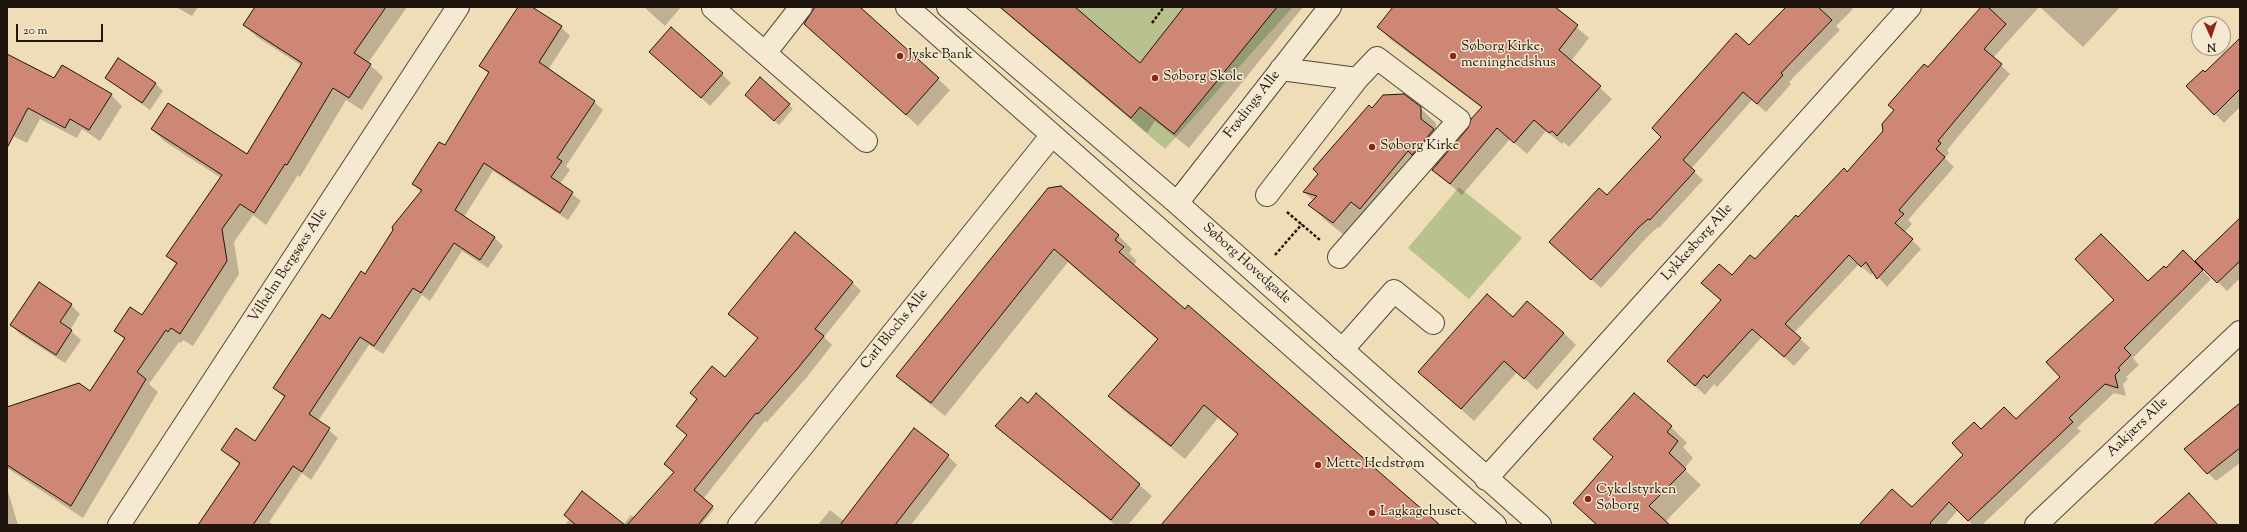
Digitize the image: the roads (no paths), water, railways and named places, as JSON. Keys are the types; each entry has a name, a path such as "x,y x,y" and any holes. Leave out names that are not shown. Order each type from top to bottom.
{"street":[{"name":"Vilhelm Bergsøes Alle","path":"119,525 458,7"},
{"path":"765,53 801,7"},
{"path":"908,7 1484,522"},
{"name":"Søborg Hovedgade","path":"948,7 1177,203 1486,479 1540,525"},
{"name":"Frødings Alle","path":"1177,203 1330,7"},
{"name":"Lykkesborg Alle","path":"1486,479 1910,7"},
{"path":"713,8 866,141"},
{"path":"1267,195 1357,79 1377,58 1459,120 1339,257"},
{"path":"1281,69 1357,79"},
{"name":"Carl Blochs Alle","path":"739,525 1052,135"},
{"path":"1342,350 1394,291 1433,323"},
{"name":"Aakjærs Alle","path":"2036,525 2240,332"},
{"path":"1484,522 1486,479"}],"place":[{"name":"Jyske Bank","path":"900,56"},
{"name":"Søborg Kirke, meninghedshus","path":"1453,56"},
{"name":"Søborg Skole","path":"1155,78"},
{"name":"Søborg Kirke","path":"1372,147"},
{"name":"Mette Hedstrøm","path":"1318,465"},
{"name":"Cykelstyrken Søborg","path":"1588,499"},
{"name":"Lagkagehuset","path":"1372,513"}]}
